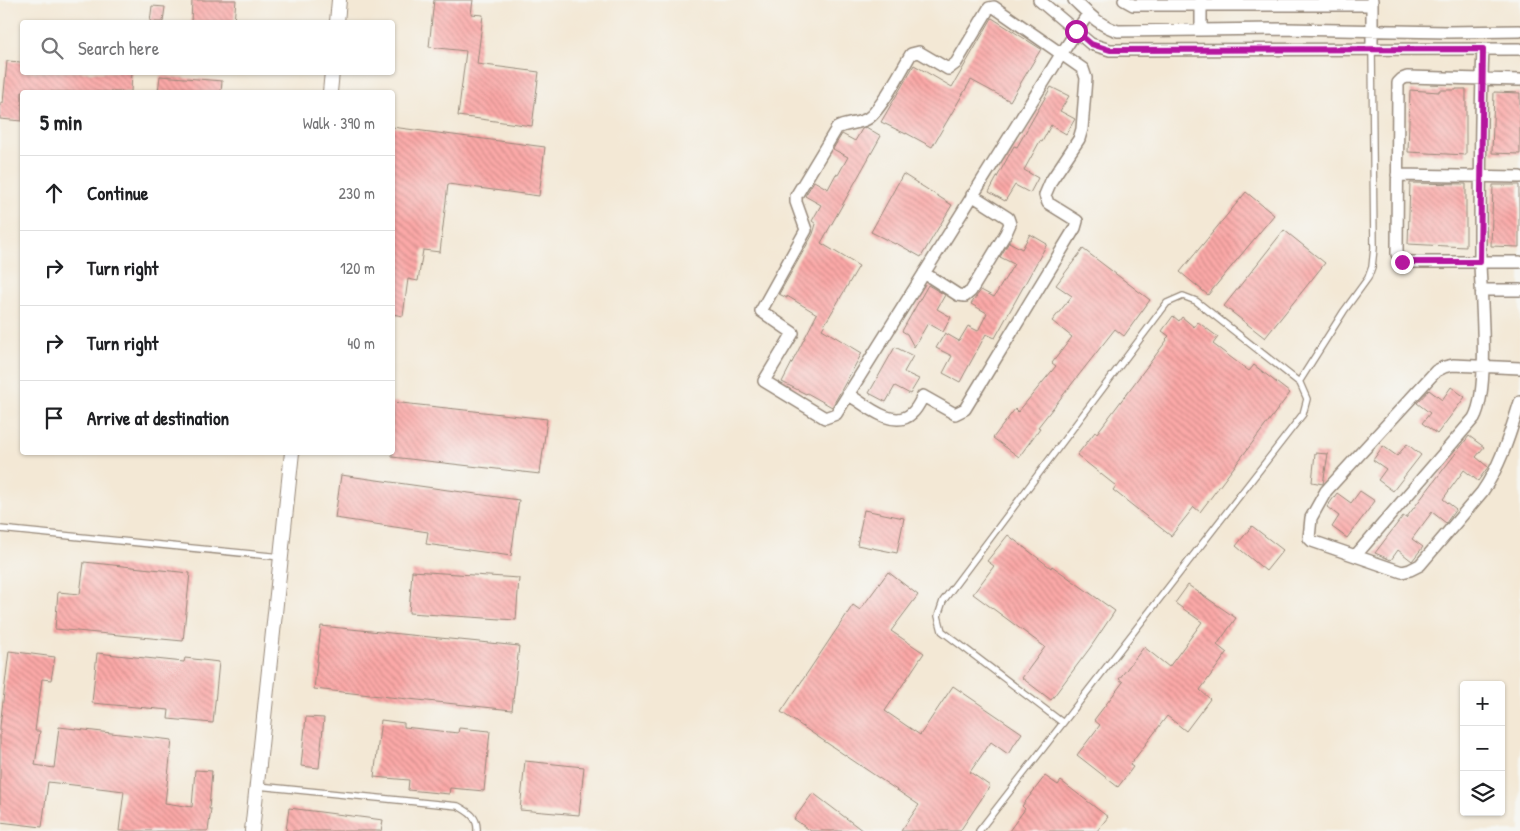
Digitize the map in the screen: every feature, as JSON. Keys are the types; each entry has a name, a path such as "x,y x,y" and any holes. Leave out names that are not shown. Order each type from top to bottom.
{"street":[{"path":"337,20 339,0"},
{"path":"1039,0 1091,44 1110,50 1520,49"},
{"path":"1074,0 1105,27 1118,30 1520,31"},
{"path":"1124,0 1133,5 1372,3 1372,49"},
{"path":"1201,3 1201,30"},
{"path":"848,394 887,418 903,418 912,414 923,396 955,414 965,409 1075,228 1076,221 1048,203 1045,195 1079,139 1082,129 1086,78 1083,69 1062,53 994,7 989,8 956,64 948,69 919,52 911,54 876,112 866,120 845,124 837,128 796,196 796,202 806,230 761,311 793,333 764,381 825,418 836,414 848,394 1062,53 1088,14"},
{"path":"1356,555 1474,418 1480,402 1482,366 1480,262 1483,49"},
{"path":"330,90 332,75"},
{"path":"1520,80 1407,77 1402,79 1397,89 1397,254 1399,258 1402,262 1520,262"},
{"path":"1397,175 1520,177"},
{"path":"924,273 958,295 965,296 971,291 1010,224 1008,218 972,196"},
{"path":"1481,290 1520,290"},
{"path":"1520,368 1454,365 1436,371 1326,491 1311,518 1309,538 1312,541 1402,572 1420,565 1491,480 1503,453 1520,402"},
{"path":"252,831 292,455"}],"lane":[{"path":"1299,382 1344,311 1368,278 1372,267 1374,248 1372,49"},
{"path":"979,831 1063,723 1303,414 1307,399 1299,382 1196,301 1183,296 1166,303 943,602 938,616 942,631 1063,723"},
{"path":"0,529 282,557"},
{"path":"256,786 458,806 472,814 478,825 477,831"}],"building":[{"path":"192,0 236,0 234,20 191,20"},
{"path":"434,0 473,0 471,14 483,15 477,64 539,72 532,126 458,116 466,51 429,47"},
{"path":"152,6 165,7 163,20 150,20"},
{"path":"992,18 1041,49 1010,101 971,80 932,147 881,122 914,65 952,87"},
{"path":"7,61 20,62 20,75 132,75 131,90 20,90 20,121 0,119 0,103 3,103"},
{"path":"160,76 222,81 221,90 158,90"},
{"path":"1051,87 1069,96 1060,111 1075,119 1066,134 1051,125 1024,170 1038,178 1030,193 1015,185 1005,201 989,192 1014,146 1017,147"},
{"path":"1466,89 1466,155 1408,152 1410,90 1439,92 1439,90"},
{"path":"1494,92 1520,93 1520,154 1492,153"},
{"path":"395,127 545,147 539,196 448,184 440,252 423,250 418,281 408,279 403,316 395,315"},
{"path":"866,127 881,136 821,243 859,266 822,329 862,353 832,407 782,382 817,314 787,296 787,298 779,294 813,234 816,224 812,221 821,205 805,196 814,181 828,189 836,174 838,175 848,157 833,149 842,134 855,141 862,129"},
{"path":"903,174 952,205 921,257 871,232"},
{"path":"1410,183 1466,184 1466,247 1408,244"},
{"path":"1493,185 1519,185 1519,247 1491,246"},
{"path":"1246,192 1274,215 1208,295 1180,272"},
{"path":"1284,230 1325,263 1265,338 1224,306"},
{"path":"1030,234 1047,244 995,338 986,334 960,382 943,373 952,356 936,348 945,333 959,341 968,326 978,331 987,313 971,304 981,290 994,297 1014,264 1000,257 1009,242 1022,249"},
{"path":"1083,249 1150,300 1124,336 1115,329 1038,427 1040,428 1019,457 993,438 1015,409 1018,412 1056,366 1052,363 1072,337 1052,321 1072,296 1056,285"},
{"path":"928,285 945,295 937,309 951,317 943,332 928,323 914,347 907,334 902,331"},
{"path":"1173,316 1179,321 1182,317 1194,327 1198,322 1218,337 1213,344 1249,371 1254,365 1290,393 1200,512 1194,507 1171,536 1113,490 1116,486 1077,455 1095,432 1097,433 1167,340 1169,336 1162,331"},
{"path":"895,347 913,356 904,372 919,379 910,394 895,386 886,402 869,393"},
{"path":"1451,387 1465,397 1437,434 1422,423 1430,413 1417,403 1429,390 1442,400"},
{"path":"395,402 547,419 540,474 392,457 392,455 395,455"},
{"path":"1469,436 1484,447 1476,457 1488,467 1478,481 1464,470 1443,499 1456,509 1446,523 1432,512 1412,539 1423,547 1412,561 1398,550 1391,560 1375,553 1403,516 1406,518"},
{"path":"1407,444 1421,455 1393,491 1378,480 1386,469 1373,460 1383,446 1397,456"},
{"path":"1315,453 1328,454 1323,484 1312,482"},
{"path":"341,475 519,500 511,556 426,544 428,532 335,518"},
{"path":"1360,491 1375,501 1347,538 1332,527 1339,516 1327,507 1337,493 1351,503"},
{"path":"864,510 904,518 897,553 857,545"},
{"path":"1252,526 1283,550 1266,571 1236,546"},
{"path":"1008,535 1051,568 1052,566 1115,611 1051,700 1022,678 1045,647 973,594 994,566 987,561"},
{"path":"84,562 190,573 183,641 55,629 58,592 80,594"},
{"path":"412,571 519,578 516,620 409,613"},
{"path":"888,572 918,595 891,631 924,653 885,711 920,735 953,686 1022,733 1008,754 991,742 970,772 990,786 960,831 901,831 919,805 781,712 853,605 860,610"},
{"path":"1188,585 1236,618 1217,645 1227,653 1200,690 1210,699 1186,731 1167,716 1130,765 1133,767 1118,787 1077,755 1100,725 1094,720 1123,682 1119,679 1144,647 1169,667 1202,622 1175,603"},
{"path":"321,626 519,646 512,710 314,689"},
{"path":"9,651 55,657 51,680 42,679 35,731 40,731 35,765 54,768 59,727 172,740 165,803 192,807 195,770 212,771 209,809 211,809 208,831 119,831 124,791 48,782 42,827 0,822 0,726"},
{"path":"97,653 184,662 185,658 219,662 213,723 168,719 169,710 92,703"},
{"path":"306,717 324,718 319,768 301,766"},
{"path":"381,720 404,723 404,727 458,733 459,728 490,731 484,791 450,788 449,794 408,790 409,780 374,777"},
{"path":"525,761 584,767 579,815 520,810"},
{"path":"1045,776 1058,785 1061,781 1108,817 1097,831 1009,831 1025,809 1022,806"},
{"path":"813,793 863,831 811,831 794,819"},
{"path":"289,808 383,820 381,831 286,831"}],"route":[{"path":"1076,31 1091,44 1110,50 1483,49 1480,262 1402,262"}]}
